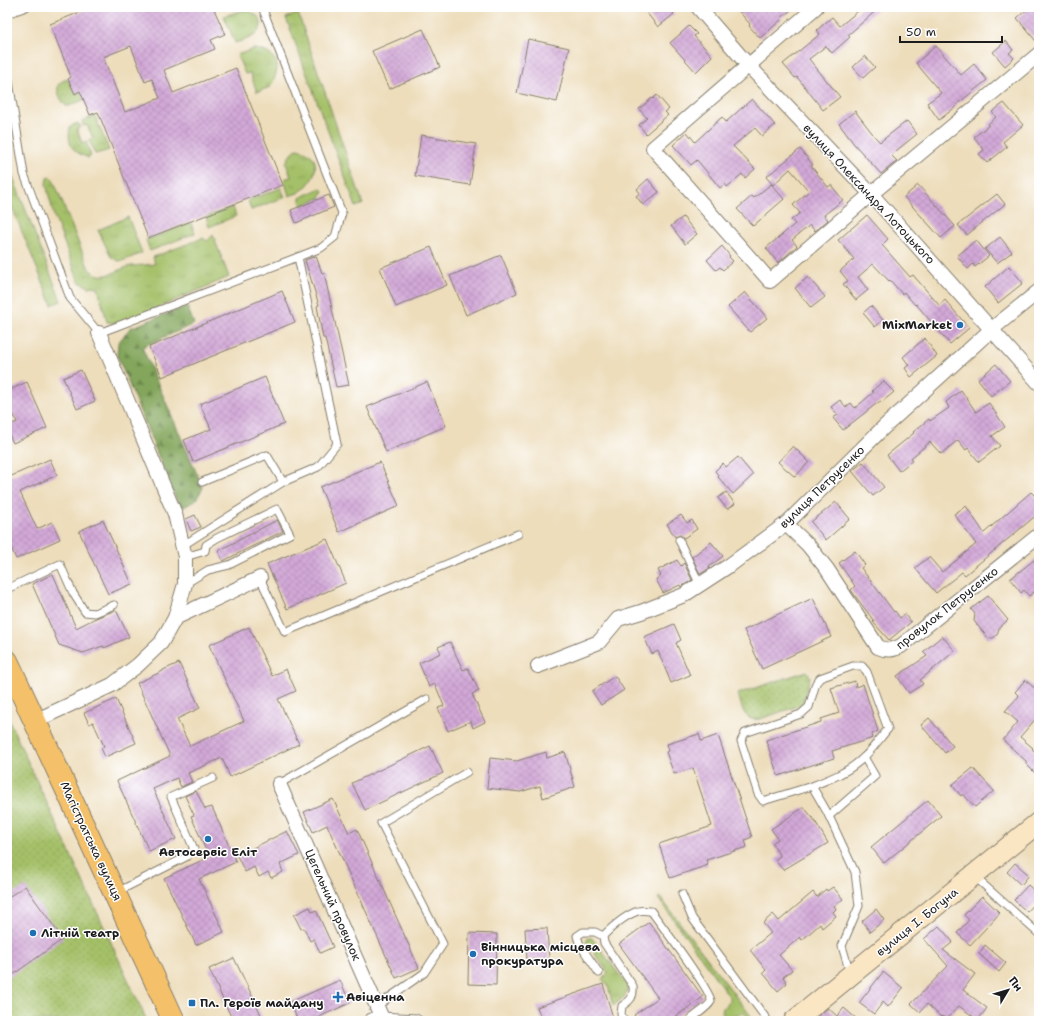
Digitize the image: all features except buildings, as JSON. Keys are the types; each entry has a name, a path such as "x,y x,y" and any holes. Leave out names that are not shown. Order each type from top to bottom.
{"main road":[{"name":"Магістратська вулиця","path":"7,661 174,1021"}],"street":[{"name":"вулиця Олександра Лотоцького","path":"698,7 748,65 871,194 1039,383"},
{"path":"816,7 653,148 770,281 871,194 1039,54"},
{"name":"вулиця Петрусенко","path":"538,666 599,642 618,619 641,612 684,595 730,565 786,524 884,427 992,329 1039,291"},
{"path":"35,721 112,685 138,665 161,643 175,618 185,584 183,551 175,514 99,333"},
{"name":"провулок Петрусенко","path":"786,524 808,545 827,569 878,647 889,650 894,650 901,646 1039,535"},
{"path":"175,618 260,578"},
{"name":"Цегельний провулок","path":"279,784 376,1014"},
{"name":"вулиця І. Богуна","path":"794,1021 1039,822"}],"lane":[{"path":"7,14 26,7"},
{"path":"7,69 24,174 70,298 99,333 321,248 335,237 342,213 262,7"},
{"path":"183,551 283,482 318,467 337,444 298,257"},
{"path":"202,482 267,455 283,482"},
{"path":"183,551 205,551 206,545 217,538 277,509 290,534 229,565 208,570 185,584"},
{"path":"260,578 285,632 518,534"},
{"path":"679,540 700,585"},
{"path":"7,589 60,564 73,593 84,612 95,613 114,605"},
{"path":"853,666 862,666 867,672 888,729 864,757 835,777 812,786 763,800 758,794 741,741 745,733 801,714 809,707 816,683 820,678 853,666"},
{"path":"279,784 427,700"},
{"path":"829,816 875,776 864,757"},
{"path":"376,1014 424,973 443,944 381,823 467,772"},
{"path":"114,893 186,857 194,850 171,797 213,778"},
{"path":"812,786 829,816 855,872 858,906 842,946 850,975"},
{"path":"974,876 1039,934"},
{"path":"682,894 692,918 768,1021"},
{"path":"603,936 639,910 651,911 692,968 709,995 711,1001 709,1005 688,1021"},
{"path":"599,973 580,945 577,936 583,932 595,932 603,936"},
{"path":"603,936 604,943 633,986 634,994 629,1001 622,1006 621,1014 624,1021"},
{"path":"376,1014 416,1018 421,1021"}],"green space":[{"path":"244,10 257,15 261,25 254,36 235,43 224,16"},
{"path":"298,13 363,204 356,207 286,18"},
{"path":"254,49 270,54 275,59 277,65 276,75 270,87 257,92 250,73 245,74 237,55"},
{"path":"68,79 75,93 82,90 88,98 66,106 60,97 58,85 62,81"},
{"path":"95,116 109,150 96,154 89,140 93,138 87,125 83,126 82,121"},
{"path":"78,123 81,127 77,129 82,143 86,141 91,156 89,158 78,153 70,143 70,127"},
{"path":"297,149 306,151 315,161 316,167 307,186 300,192 289,196 284,179 291,177 286,163 290,155"},
{"path":"7,162 61,301 52,305 7,195"},
{"path":"50,177 53,179 89,269 95,273 105,275 126,267 155,264 153,257 203,238 207,241 213,235 229,277 119,324 107,322 98,288 93,286 89,287 79,282 54,216 46,184 47,178"},
{"path":"281,188 285,197 251,210 248,200"},
{"path":"321,188 324,192 320,198 302,206 300,198"},
{"path":"233,207 236,216 209,227 206,217"},
{"path":"128,217 142,253 125,260 118,261 111,257 98,230"},
{"path":"191,223 195,233 150,251 146,240"},
{"path":"187,306 194,324 142,347 203,488 195,501 180,509 117,355 118,343 130,328"},
{"path":"807,671 810,677 804,700 798,706 760,719 750,718 744,712 738,694"},
{"path":"7,716 147,1021 7,1021"},
{"path":"660,897 751,1016 748,1018 744,1013 742,1013 732,1019 727,1020 722,1012 723,1008 731,999 658,898"},
{"path":"588,938 592,938 627,985 627,992 625,995 613,1006 608,986 602,979 608,973 586,941"}],"place":[{"name":"MixMarket","path":"960,325"},
{"name":"Автосервіс Еліт","path":"208,839"},
{"name":"Літній театр","path":"33,933"},
{"name":"Вінницька місцева прокуратура","path":"473,954"},
{"name":"Авіценна","path":"338,997"},
{"name":"Пл. Героїв майдану","path":"192,1003"}]}
